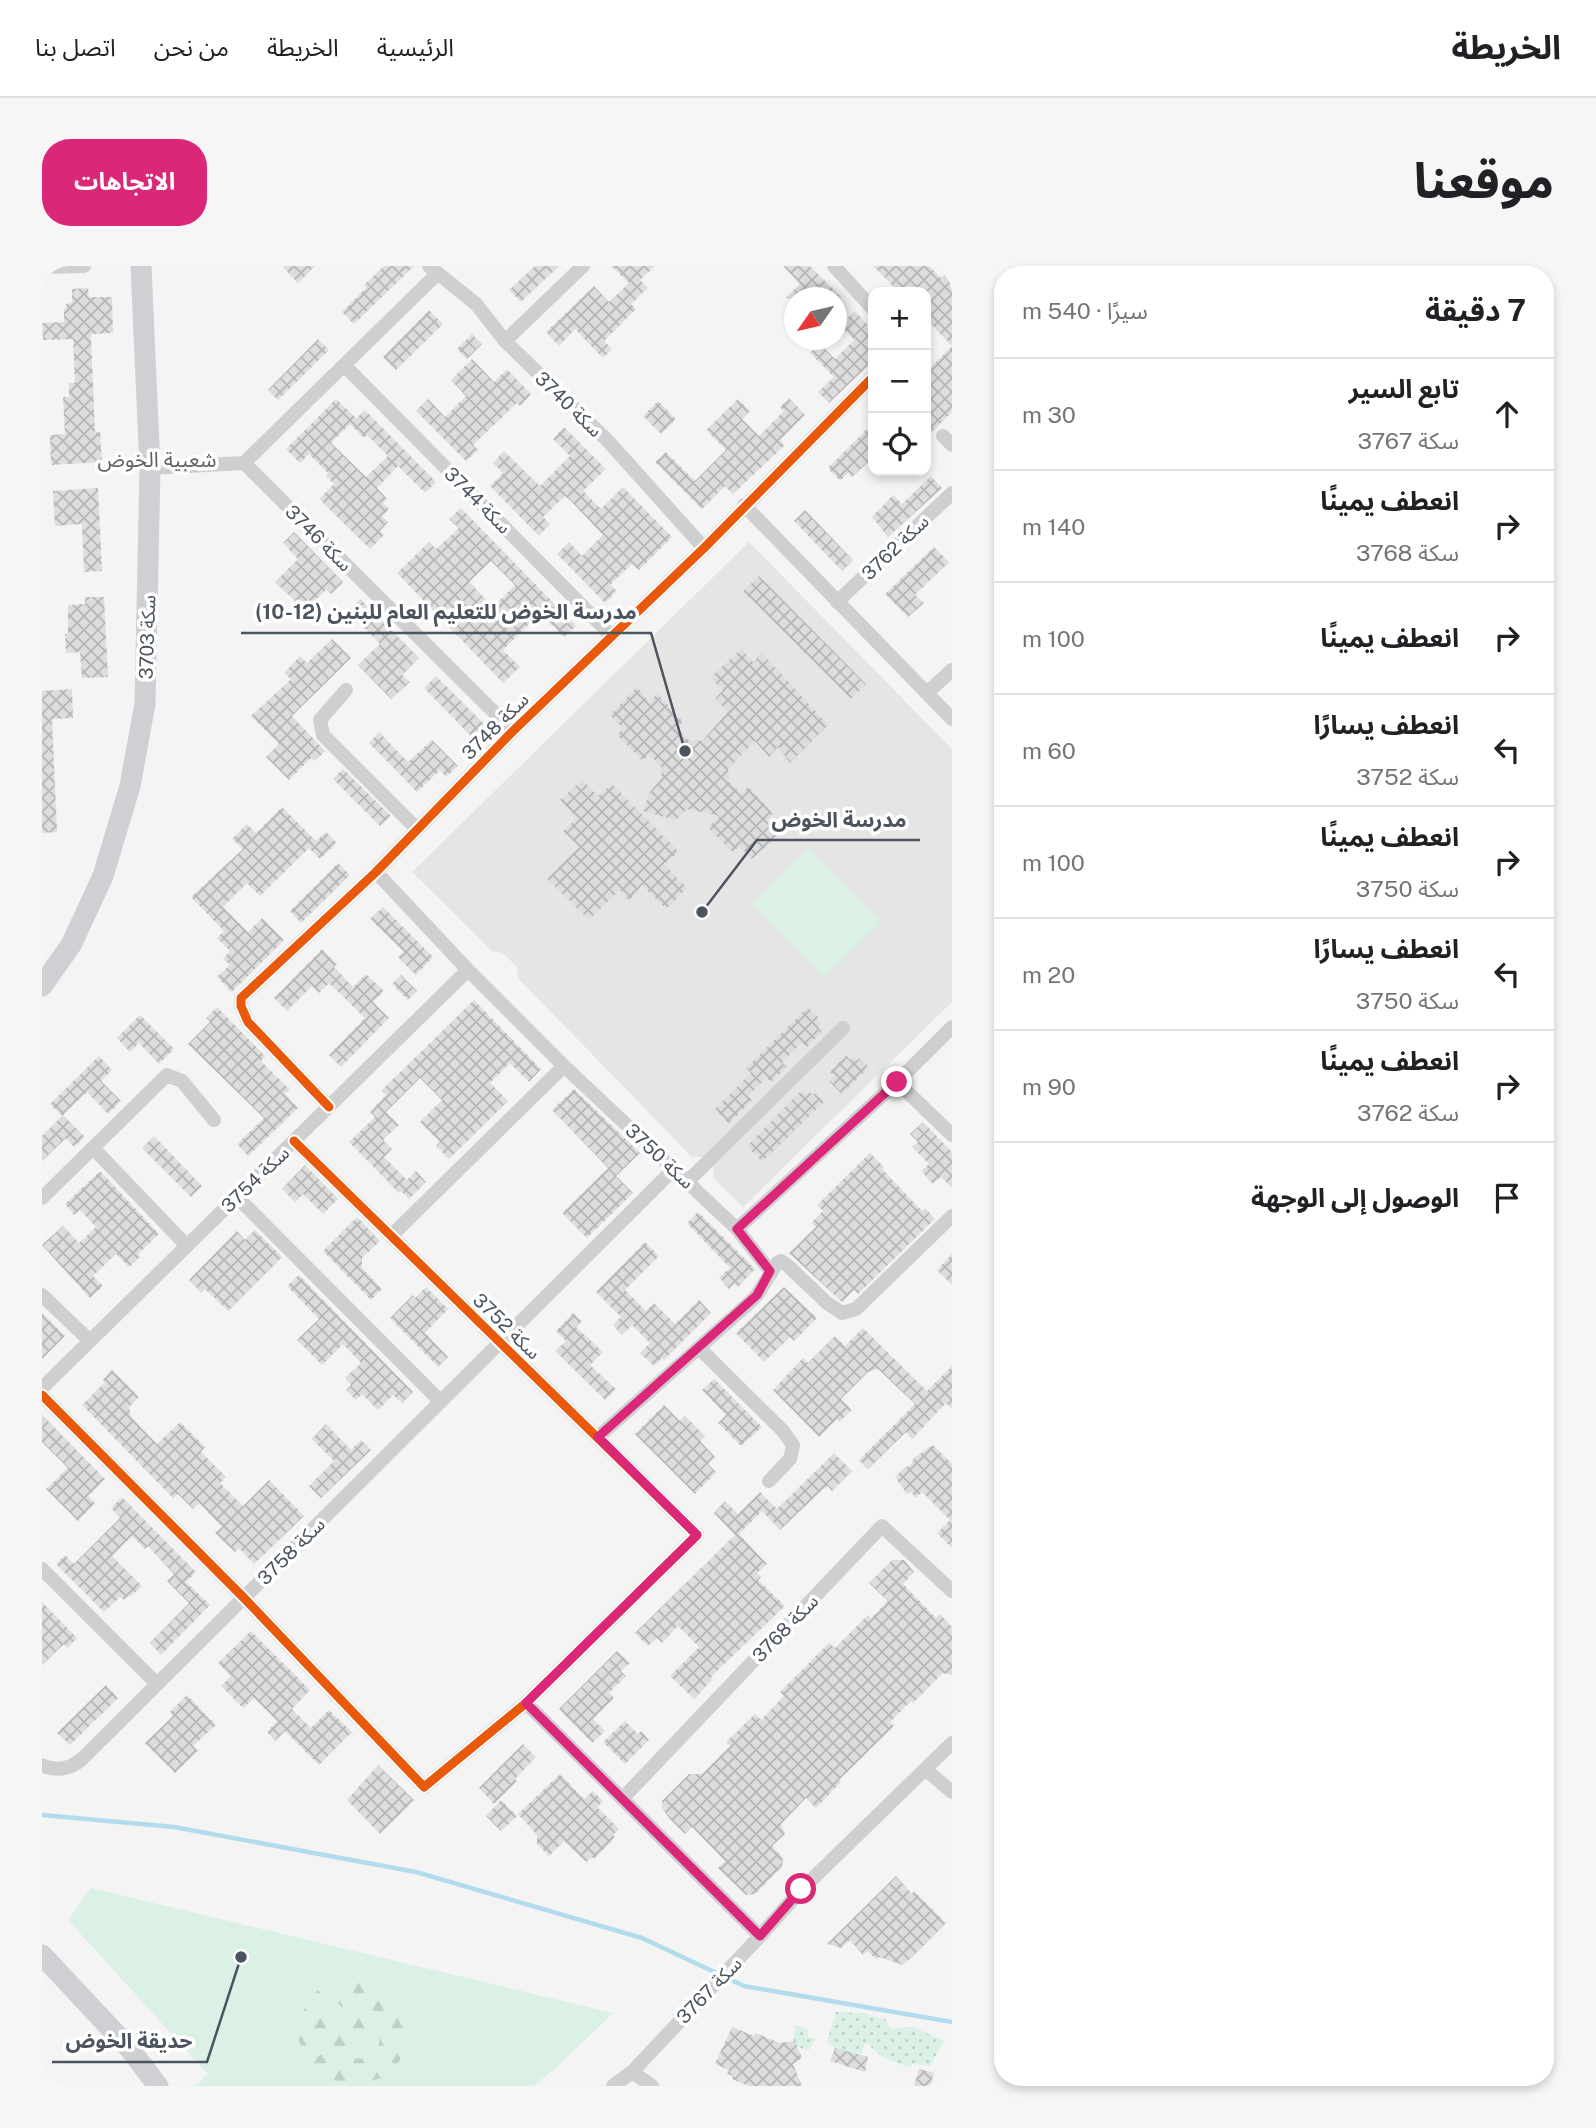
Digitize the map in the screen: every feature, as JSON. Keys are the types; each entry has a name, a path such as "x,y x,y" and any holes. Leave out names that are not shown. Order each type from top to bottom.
{"street":[{"path":"42,267 84,266"},
{"name":"سكة 3703","path":"42,986 71,944 103,876 130,786 145,704 150,468 141,266"},
{"path":"505,341 583,266"},
{"path":"834,266 868,303"},
{"path":"150,468 244,463 344,365 433,270"},
{"name":"سكة 3740","path":"433,270 476,304 505,341 608,441 704,548"},
{"name":"سكة 3744","path":"344,365 612,636"},
{"name":"سكة 3748","path":"329,1107 247,1022 241,998 376,872 513,731 704,548 868,382"},
{"name":"سكة 3746","path":"244,463 513,731"},
{"name":"سكة 3762","path":"837,602 952,493"},
{"path":"744,505 952,719"},
{"path":"927,693 952,670"},
{"path":"346,690 320,720 323,735 417,829"},
{"name":"سكة 3750","path":"376,872 468,970 564,1066 737,1229 770,1271"},
{"name":"سكة 3754","path":"42,1388 468,970"},
{"path":"737,1229 897,1082 952,1027"},
{"path":"688,1181 843,1028"},
{"path":"391,1236 564,1066"},
{"path":"42,1198 167,1075 182,1081 214,1120"},
{"path":"897,1082 952,1135"},
{"name":"سكة 3752","path":"294,1141 697,1535 526,1703"},
{"path":"94,1149 187,1245"},
{"name":"سكة 3758","path":"42,1765 62,1769 76,1764 674,1169"},
{"path":"237,1197 440,1401"},
{"path":"598,1437 757,1295 770,1271 781,1261 827,1303 842,1313 856,1309 952,1216"},
{"path":"42,1295 90,1340"},
{"path":"699,1348 783,1431 793,1445 790,1459 769,1481"},
{"path":"42,1395 244,1598 424,1787 526,1703 760,1936"},
{"name":"سكة 3768","path":"623,1798 882,1526 952,1591"},
{"path":"42,1570 157,1684"},
{"name":"سكة 3767","path":"613,2086 632,2071 801,1889 952,1743"},
{"path":"926,1770 952,1793"},
{"path":"42,1955 105,2021 158,2086"},
{"path":"632,2071 652,2086"}],"shaded area":[{"path":"749,542 952,749 952,1002 743,1207 713,1178 714,1168 702,1157 692,1157 518,978 517,967 503,953 492,951 412,872"}],"green space":[{"path":"809,848 881,922 824,977 752,905"},
{"path":"91,1888 613,2013 554,2070 533,2086 195,2086 208,2074 68,1920"},
{"path":"343,1977 375,1984 388,1993 398,2007 378,2017 361,2004 352,2003 341,2007 325,1982"},
{"path":"318,1990 333,2010 326,2027 326,2039 305,2050 300,2044 298,2028 308,2002"},
{"path":"352,2009 368,2016 375,2032 368,2048 352,2055 336,2048 329,2032 336,2016"},
{"path":"401,2011 406,2029 405,2046 398,2063 387,2077 371,2056 379,2045 381,2025"},
{"path":"836,2012 862,2013 885,2019 891,2029 913,2027 944,2041 930,2066 912,2064 912,2067 893,2062 877,2053 868,2043 861,2055 835,2048 827,2041"},
{"path":"796,2025 808,2029 808,2037 816,2039 808,2051 797,2046 793,2040"},
{"path":"332,2051 347,2059 367,2058 381,2078 342,2082 324,2076 309,2063 312,2058"}],"building":[{"path":"282,266 315,266 298,283"},
{"path":"384,266 414,266 354,324 342,312"},
{"path":"535,266 559,266 521,302 509,290"},
{"path":"611,266 655,266 640,280 648,288 631,304 636,309 604,341 612,349 603,358 575,329 559,346 546,332 594,286 609,302 629,283"},
{"path":"783,266 810,266 831,287 797,287 800,284"},
{"path":"873,266 929,266 941,278 952,268 952,346 931,324 931,287 894,287"},
{"path":"88,288 89,297 112,297 113,333 91,334 95,433 100,432 102,462 51,465 50,435 65,434 63,397 69,397 69,383 75,383 73,339 43,340 42,323 64,322 64,308 66,304 72,303 72,289"},
{"path":"429,310 443,324 396,370 383,357"},
{"path":"855,311 868,325 868,366 829,403 818,392 834,377 810,353 813,350 826,350 835,359 847,350 854,340 847,332 847,318"},
{"path":"472,334 482,344 467,359 457,349"},
{"path":"318,339 329,350 278,400 268,390"},
{"path":"952,346 952,412 931,433 931,413 931,367"},
{"path":"472,359 494,382 507,369 531,394 520,406 517,403 473,445 478,450 466,461 416,411 428,399 445,417 466,396 451,380"},
{"path":"789,398 805,415 780,440 785,445 733,494 725,486 702,509 655,462 666,452 695,481 726,450 706,430 738,399 750,411 742,419 759,436 784,411 780,407"},
{"path":"336,399 356,418 350,424 365,410 436,482 425,493 398,466 377,488 387,499 383,503 389,509 382,516 388,522 380,531 384,535 370,549 319,499 334,484 326,476 328,473 309,454 300,463 286,449","holes":["350,424 364,438 367,435 388,456 366,477 331,443"]},
{"path":"658,401 676,419 661,434 643,416"},
{"path":"564,427 606,469 583,491 601,509 623,487 672,537 639,570 632,564 610,585 617,591 605,603 557,554 569,542 582,556 603,535 571,501 565,496 543,517 550,524 539,536 490,486 503,473 493,463 504,451 540,486 570,456 553,439"},
{"path":"868,428 868,464 852,477 848,473 840,481 828,468"},
{"path":"931,476 942,488 888,537 872,517 893,495 902,504"},
{"path":"98,488 102,571 84,572 82,524 55,526 53,491"},
{"path":"461,508 576,626 564,637 540,613 503,650 520,667 503,683 397,573 429,542 436,549 459,528 449,519","holes":["491,561 515,585 493,607 469,582"]},
{"path":"805,510 853,560 842,571 794,521"},
{"path":"294,532 343,582 331,594 326,590 307,608 298,599 295,601 275,582 298,559 283,543"},
{"path":"934,547 949,562 915,595 924,603 908,617 885,594"},
{"path":"759,576 866,684 851,699 743,591"},
{"path":"85,597 104,597 108,677 82,678 80,652 66,653 68,605 85,604"},
{"path":"360,599 419,658 402,675 410,682 391,699 358,665 380,644 348,611"},
{"path":"332,639 351,658 292,716 325,751 315,761 311,758 289,780 266,757 279,744 251,716 291,679 284,673 300,656 307,663"},
{"path":"741,649 753,662 762,653 828,725 790,763 778,747 769,757 755,741 728,769 729,782 742,794 748,786 773,814 766,820 780,834 752,859 739,846 733,853 708,827 720,816 687,809 676,820 643,811 650,792 661,779 662,768 649,754 643,761 617,735 623,728 610,715 637,687 650,703 657,693 683,722 676,728 689,740 702,741 728,712 715,699 723,690 710,678"},
{"path":"436,676 485,725 473,738 424,688"},
{"path":"72,689 73,718 52,719 57,832 42,833 42,691"},
{"path":"379,732 408,762 432,740 458,766 446,777 440,770 417,792 369,743"},
{"path":"343,769 391,816 380,826 333,779"},
{"path":"582,780 598,796 612,784 679,852 664,864 687,888 666,909 642,885 629,901 620,890 589,920 547,879 579,847 563,831 577,818 560,800"},
{"path":"282,807 316,841 326,832 337,843 320,859 309,848 260,896 247,883 223,907 248,932 262,918 284,940 232,992 217,977 230,965 223,959 230,951 217,938 224,931 191,897 243,849 232,839 247,824 256,833"},
{"path":"338,863 350,875 301,923 290,911"},
{"path":"383,907 433,957 416,975 398,957 404,952 370,919"},
{"path":"322,949 337,964 334,967 353,987 366,974 384,991 373,1002 389,1018 341,1067 329,1055 365,1018 329,983 319,993 312,986 287,1011 274,998"},
{"path":"401,975 417,991 408,1000 392,984"},
{"path":"474,1000 541,1069 529,1082 510,1063 490,1083 508,1101 449,1159 436,1146 440,1142 420,1122 442,1100 420,1078 386,1112 399,1125 383,1140 392,1149 384,1157 407,1180 416,1171 426,1182 409,1199 401,1191 399,1193 349,1142 375,1117 370,1112 386,1095 381,1091"},
{"path":"217,1007 265,1056 261,1061 290,1090 285,1094 298,1108 248,1156 237,1144 264,1118 188,1044 210,1022 206,1018"},
{"path":"808,1007 822,1023 818,1027 822,1032 807,1047 802,1042 782,1062 787,1067 771,1082 766,1078 748,1096 752,1100 729,1124 715,1109 751,1073 746,1068"},
{"path":"140,1015 174,1049 159,1064 139,1043 130,1052 117,1038"},
{"path":"846,1055 850,1060 854,1057 857,1060 860,1058 869,1067 842,1094 829,1081 834,1076 830,1072"},
{"path":"99,1056 112,1070 101,1081 121,1101 108,1114 87,1092 62,1116 50,1104"},
{"path":"574,1089 640,1153 616,1176 552,1110"},
{"path":"801,1091 806,1095 809,1092 813,1095 815,1093 824,1102 762,1162 747,1146"},
{"path":"63,1115 85,1137 74,1147 66,1138 42,1161 42,1136"},
{"path":"923,1122 952,1152 952,1188 941,1177 933,1184 921,1171 929,1164 912,1147 918,1142 910,1134"},
{"path":"154,1136 202,1186 191,1197 142,1148"},
{"path":"870,1153 922,1211 925,1208 935,1219 858,1294 854,1290 842,1302 789,1253 816,1227 811,1223 823,1211 817,1205"},
{"path":"305,1165 338,1199 323,1214 303,1194 295,1202 282,1189"},
{"path":"608,1168 633,1193 587,1238 562,1213"},
{"path":"100,1171 159,1234 129,1267 116,1254 93,1276 103,1286 90,1298 42,1245 63,1226 79,1243 96,1227 80,1210 74,1215 65,1204"},
{"path":"698,1212 755,1269 738,1287 734,1284 729,1289 719,1277 730,1268 687,1223"},
{"path":"357,1217 380,1241 362,1258 362,1268 382,1289 371,1300 323,1251"},
{"path":"255,1230 282,1257 228,1311 205,1289 202,1293 189,1280 237,1231 245,1240"},
{"path":"645,1242 659,1256 625,1290 646,1311 654,1303 675,1324 699,1300 711,1313 664,1360 662,1358 654,1366 640,1353 650,1343 632,1325 622,1335 613,1325 621,1317 596,1292"},
{"path":"952,1254 952,1285 937,1270"},
{"path":"299,1275 413,1392 402,1403 393,1395 378,1410 362,1394 356,1400 346,1390 351,1385 345,1378 361,1363 343,1344 322,1365 297,1340 319,1319 287,1286"},
{"path":"426,1287 448,1309 425,1333 448,1357 438,1367 390,1318 413,1295 415,1298"},
{"path":"784,1287 817,1318 794,1341 790,1337 764,1362 736,1333"},
{"path":"42,1313 65,1336 42,1359"},
{"path":"573,1313 582,1321 576,1327 603,1352 590,1365 616,1389 605,1400 555,1351 566,1341 556,1331"},
{"path":"863,1328 927,1391 952,1366 952,1409 946,1403 912,1439 906,1432 868,1469 859,1460 915,1404 878,1369 868,1372 841,1399 852,1410 839,1422 837,1419 819,1437 773,1390 803,1358 808,1363 835,1336 845,1346"},
{"path":"112,1370 139,1397 129,1407 131,1417 157,1444 180,1422 205,1447 201,1452 226,1477 220,1483 243,1506 269,1480 304,1516 254,1564 239,1548 235,1552 215,1533 222,1527 199,1503 193,1509 178,1494 173,1498 82,1405 105,1382 103,1380"},
{"path":"714,1379 762,1427 741,1446 718,1423 726,1415 702,1390"},
{"path":"664,1405 680,1421 685,1416 705,1436 700,1441 715,1457 708,1464 716,1472 695,1494 635,1434"},
{"path":"42,1415 105,1479 88,1496 95,1503 78,1521 46,1489 68,1468 42,1442"},
{"path":"326,1424 351,1450 361,1440 371,1450 321,1498 309,1486 334,1461 312,1439"},
{"path":"933,1445 952,1464 952,1548 937,1533 950,1520 922,1492 916,1498 911,1492 907,1494 895,1477 911,1465 914,1458"},
{"path":"834,1453 852,1471 832,1491 828,1486 820,1492 780,1530 762,1511 739,1534 767,1564 757,1573 761,1577 758,1580 785,1606 717,1671 694,1699 670,1676 699,1647 678,1626 662,1643 657,1638 648,1646 635,1633 735,1535 714,1513 725,1501 738,1514 760,1492 777,1509"},
{"path":"122,1497 196,1572 186,1582 210,1605 161,1655 150,1643 189,1603 167,1581 174,1574 148,1546 145,1549 132,1536 112,1556 142,1586 124,1600 120,1597 104,1612 56,1564 65,1555 74,1564 120,1518 111,1508"},
{"path":"892,1560 904,1560 914,1572 903,1584 936,1618 940,1614 952,1627 952,1675 943,1673 913,1703 911,1701 890,1722 894,1726 839,1780 841,1782 816,1808 806,1798 781,1824 785,1834 772,1846 783,1858 782,1867 755,1894 746,1895 718,1868 725,1861 692,1827 685,1834 662,1808 662,1801 689,1774 702,1774 730,1746 726,1742 755,1714 761,1720 784,1696 780,1692 829,1643 835,1648 868,1615 871,1618 888,1601 869,1583"},
{"path":"42,1602 77,1638 67,1648 64,1644 42,1665"},
{"path":"251,1631 310,1690 292,1709 311,1728 329,1710 352,1732 319,1765 285,1731 275,1741 267,1732 277,1721 254,1698 243,1708 221,1686 231,1676 218,1663"},
{"path":"617,1651 630,1663 621,1671 626,1676 609,1693 614,1698 593,1719 605,1731 592,1743 559,1709"},
{"path":"106,1685 118,1698 70,1745 57,1733"},
{"path":"187,1695 216,1725 193,1746 198,1751 175,1773 145,1743 173,1716 170,1712"},
{"path":"625,1721 638,1734 641,1731 649,1740 625,1764 603,1742"},
{"path":"523,1744 536,1757 494,1804 479,1788"},
{"path":"378,1765 414,1800 380,1834 347,1800"},
{"path":"560,1774 584,1799 593,1791 603,1801 597,1807 619,1829 594,1859 592,1857 586,1862 564,1841 549,1856 537,1844 537,1835 518,1814"},
{"path":"501,1800 517,1816 501,1831 486,1816"},
{"path":"896,1876 912,1894 914,1891 946,1923 913,1956 903,1965 879,1957 876,1959 867,1951 863,1955 850,1940 841,1948 827,1944"},
{"path":"732,2027 780,2043 795,2041 802,2058 793,2064 802,2086 749,2086 732,2079 733,2076 727,2074 729,2070 715,2064"},
{"path":"835,2048 868,2057 865,2072 830,2061"},
{"path":"919,2069 934,2073 930,2086 914,2086"}],"waterway":[{"path":"42,1815 174,1827 416,1872 642,1938 744,1986 952,2022"}],"cycle path":[{"path":"329,1107 248,1022 241,1006 241,998 376,872 513,731 704,548 868,382"},
{"path":"42,1395 244,1598 424,1787 526,1703 697,1535 294,1141"}],"place":[{"name":"مدرسة الخوض للتعليم العام للبنين (12-10)","path":"685,751"},
{"name":"مدرسة الخوض","path":"702,912"},
{"name":"حديقة الخوض","path":"241,1957"}],"district":[{"name":"شعبية الخوض","path":"157,460"}],"route":[{"path":"801,1889 760,1936 526,1703 697,1535 598,1437 757,1295 770,1271 737,1229 897,1082"}]}
